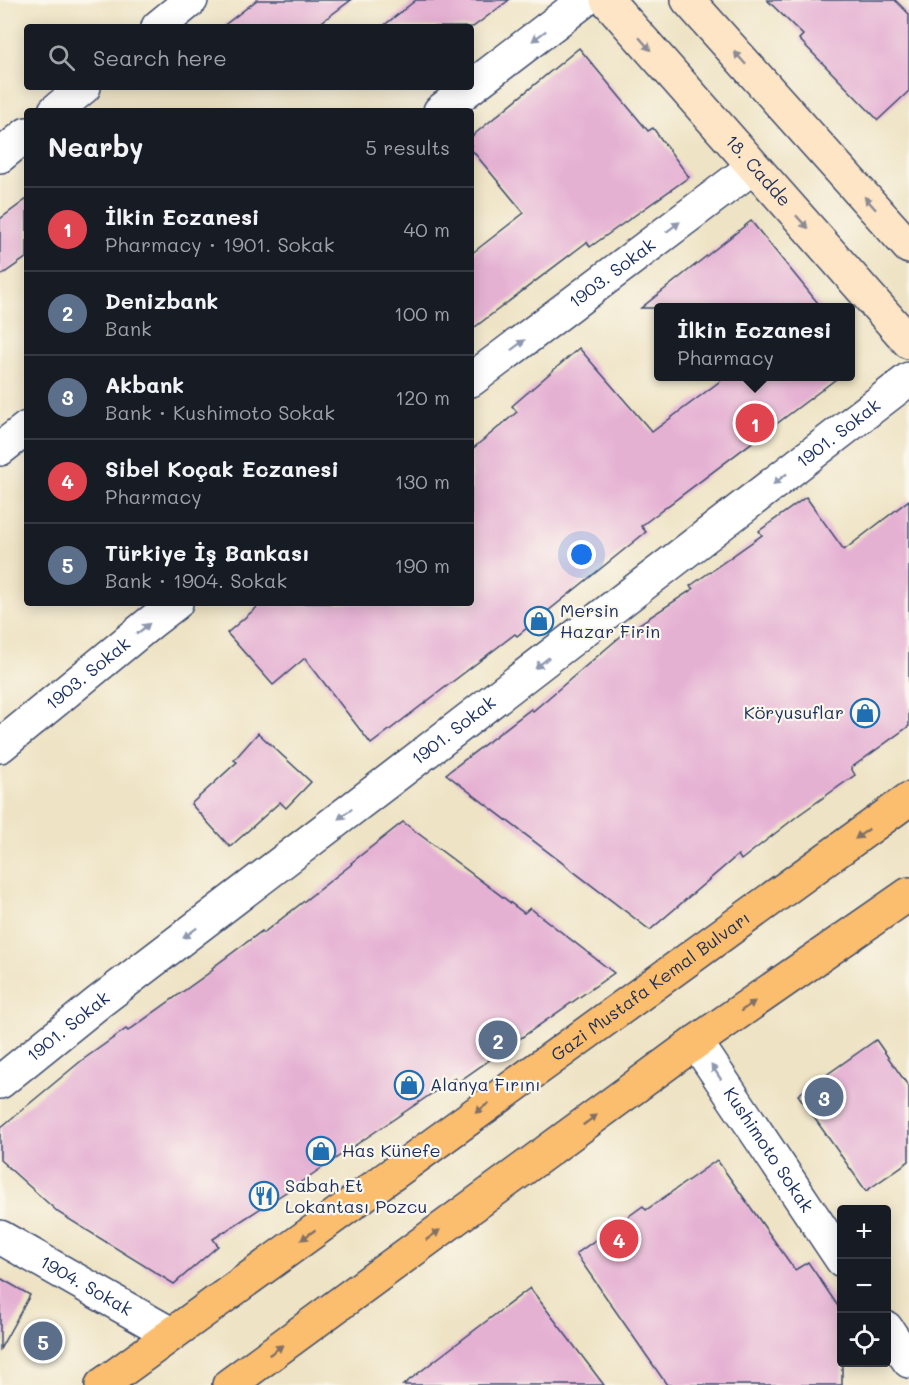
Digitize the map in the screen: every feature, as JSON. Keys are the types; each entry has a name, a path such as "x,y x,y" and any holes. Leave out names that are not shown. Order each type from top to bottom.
{"highway":[{"name":"Gazi Mustafa Kemal Bulvarı","path":"102,1385 909,799"},
{"path":"229,1385 696,1042 909,894"}],"street":[{"path":"162,24 191,0"},
{"path":"474,85 585,0"},
{"name":"18. Cadde","path":"607,0 909,342"},
{"path":"688,0 909,247"},
{"path":"59,108 80,90"},
{"path":"444,108 467,90"},
{"path":"0,156 24,136"},
{"name":"1903. Sokak","path":"474,378 753,167"},
{"name":"1901. Sokak","path":"0,1082 99,1002 392,779 909,379"},
{"path":"0,449 24,430"},
{"name":"1903. Sokak","path":"0,746 172,606"},
{"name":"Kushimoto Sokak","path":"696,1042 841,1259"},
{"name":"1904. Sokak","path":"0,1237 171,1334"},
{"path":"891,1335 909,1361"}],"building":[{"path":"257,0 351,0 319,24 226,24"},
{"path":"416,0 509,0 474,26 474,24 386,24"},
{"path":"767,0 895,0 909,14 909,91 878,120 799,39 803,35"},
{"path":"579,48 648,131 653,128 689,177 590,247 587,242 474,328 474,252 524,213 474,153 474,135"},
{"path":"24,201 24,259 0,276 0,219"},
{"path":"751,221 818,303 654,303 654,308 641,308"},
{"path":"579,348 652,432 720,381 833,381 641,526 646,532 517,636 515,634 371,744 305,658 273,685 227,633 258,606 474,606 474,448 517,412 512,406"},
{"path":"806,497 844,550 909,500 909,726 851,768 855,775 741,860 738,855 650,930 446,774 531,709 533,711 621,636 693,589 690,586 762,535 759,531"},
{"path":"258,733 311,782 286,808 280,802 230,847 191,804 237,762 234,760"},
{"path":"403,822 524,913 530,908 614,973 458,1082 455,1078 213,1239 218,1246 174,1284 59,1213 0,1160 0,1128 81,1061 126,1029 128,1031 213,970 212,968 262,931 263,933"},
{"path":"876,1040 909,1087 909,1161 866,1191 798,1095"},
{"path":"717,1160 795,1270 808,1262 837,1305 837,1367 842,1367 842,1385 667,1385 576,1254 643,1206 646,1210"},
{"path":"0,1278 30,1295 0,1349"},
{"path":"530,1288 604,1385 403,1385 438,1358"}],"place":[{"name":"İlkin Eczanesi","path":"755,423"},
{"name":"Mersin Hazar Firin","path":"539,621"},
{"name":"Köryusuflar","path":"865,713"},
{"name":"Denizbank","path":"498,1040"},
{"name":"Alanya Fırını","path":"409,1085"},
{"name":"Akbank","path":"824,1097"},
{"name":"Has Künefe","path":"321,1151"},
{"name":"Sabah Et Lokantası Pozcu","path":"264,1196"},
{"name":"Sibel Koçak Eczanesi","path":"619,1239"},
{"name":"Türkiye İş Bankası","path":"43,1341"}]}
